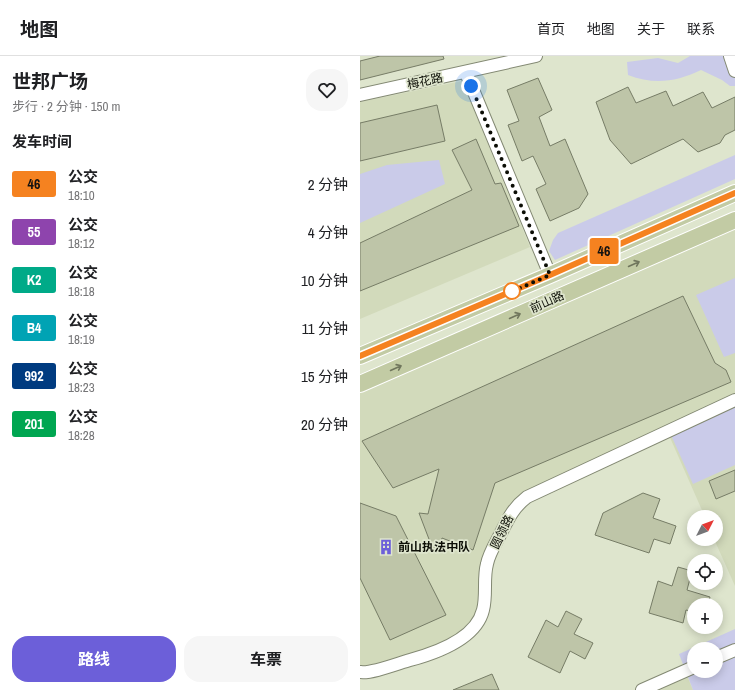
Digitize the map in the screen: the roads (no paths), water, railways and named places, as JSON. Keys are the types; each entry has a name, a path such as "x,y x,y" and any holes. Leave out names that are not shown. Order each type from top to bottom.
{"main road":[{"name":"前山路","path":"360,356 550,275 735,193"},
{"name":"前山路","path":"360,384 735,220"}],"lane":[{"name":"梅花路","path":"360,95 466,73 536,56"},
{"path":"730,56 735,71"},
{"path":"466,73 550,275"},
{"name":"圆领路","path":"360,672 425,656 450,645 466,634 478,620 483,611 486,586 486,564 517,504 527,497 735,400"},
{"path":"723,655 735,650"},
{"path":"642,690 687,670"}],"place":[{"name":"前山执法中队","path":"386,547"}]}
